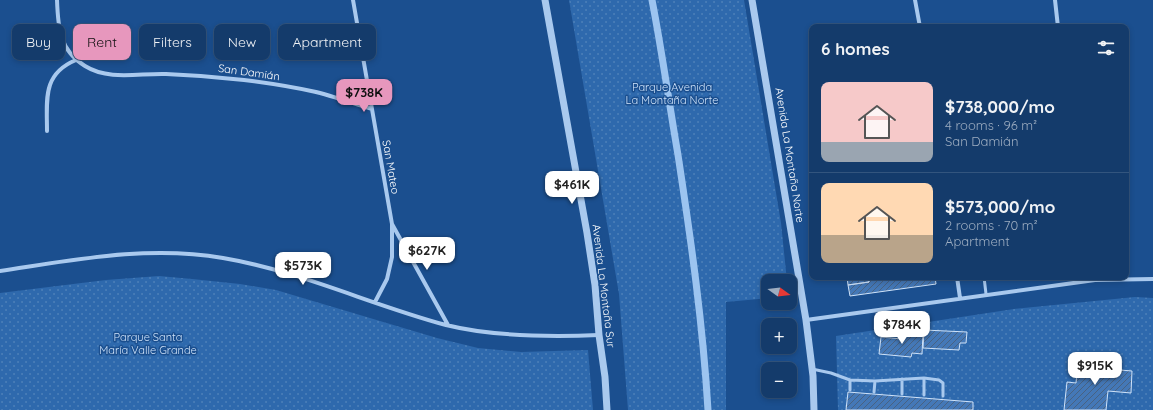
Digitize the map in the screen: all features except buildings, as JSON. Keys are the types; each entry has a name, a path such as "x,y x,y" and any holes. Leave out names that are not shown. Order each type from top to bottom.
{"street":[{"name":"San Damián","path":"57,0 59,30 63,41 73,56"},
{"name":"San Mateo","path":"353,0 392,224 448,325"},
{"name":"Avenida La Montaña Sur","path":"545,0 595,284 599,335 605,376 607,410"},
{"name":"Avenida La Montaña Norte","path":"752,0 806,320 812,369 814,410"},
{"path":"915,0 919,24"},
{"path":"1055,0 1058,24"},
{"name":"San Damián","path":"76,60 85,67 96,72 106,74 164,74 246,80 316,92 372,109"},
{"path":"48,131 47,98 51,81 62,67 76,60"},
{"path":"375,302 387,279 392,257 392,224"},
{"path":"0,271 106,256 133,254 191,254 253,264 287,272 408,314 448,325 482,332 577,336 599,335"},
{"path":"1129,279 1153,279"},
{"path":"957,280 960,298"},
{"path":"806,320 942,302 986,294 1088,280"}],"lane":[{"path":"984,280 986,294"},
{"path":"812,369 831,373 850,380 875,381 924,378 939,380 943,383 943,396"},
{"path":"924,378 924,395"},
{"path":"850,380 850,390"},
{"path":"902,380 902,394"},
{"path":"874,392 875,381"}],"green space":[{"name":"Parque Avenida La Montaña Norte","path":"569,0 744,0 781,223 786,274 761,274 761,299 726,302 726,410 628,410 619,294"},
{"name":"Parque Santa María Valle Grande","path":"159,276 240,284 276,290 437,338 478,348 521,352 588,350 593,410 0,410 0,293 106,280"},
{"path":"1135,297 1153,298 1153,410 838,410 836,336 1014,309"}],"waterway":[{"path":"652,0 678,155 692,251 700,314 708,410"}]}
